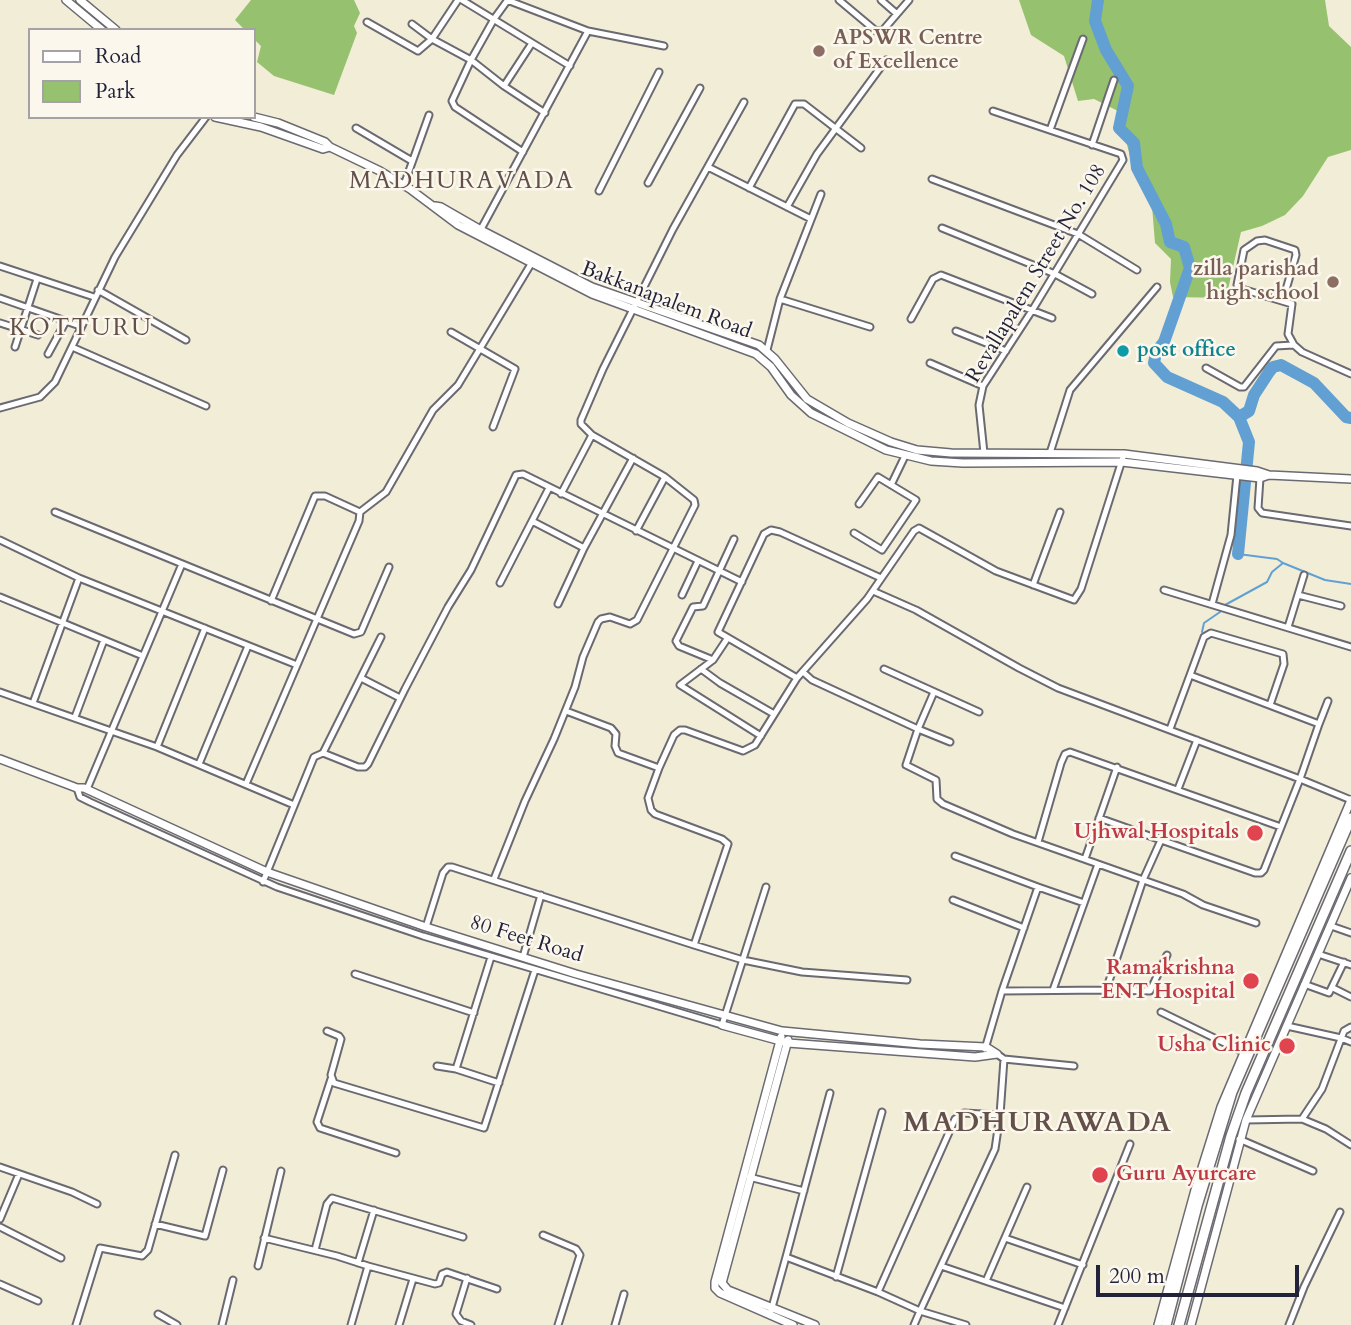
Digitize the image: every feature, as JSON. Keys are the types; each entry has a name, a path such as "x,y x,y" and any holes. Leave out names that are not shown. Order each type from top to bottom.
{"main road":[{"path":"1166,1325 1204,1182 1232,1092 1351,818"},
{"path":"1180,1325 1231,1136 1246,1093 1351,851"}],"street":[{"path":"66,0 100,28"},
{"path":"80,0 114,28"},
{"path":"367,22 418,51 432,39 460,0 570,66"},
{"path":"839,0 876,31 884,29 909,0"},
{"path":"881,0 897,14"},
{"path":"523,152 455,107 452,101 471,60 507,1 588,32 664,46"},
{"path":"412,24 432,39 471,60 545,113"},
{"path":"588,32 479,233 636,306 748,340 767,350 807,399 848,423 917,450 1050,453 1123,458 1258,476 1351,479"},
{"path":"1050,130 1083,39"},
{"path":"504,86 532,43"},
{"path":"787,207 817,154 886,60"},
{"path":"599,191 659,72"},
{"path":"993,111 1093,145 1114,80"},
{"path":"648,183 700,88"},
{"path":"494,879 525,800 566,711 583,657 598,622 605,617 630,624 637,620 695,505 694,500 665,477 592,435 581,424 581,416 673,229 744,102"},
{"path":"749,188 795,104 804,104 861,148"},
{"path":"404,186 429,115"},
{"name":"Bakkanapalem Road","path":"256,118 326,142 330,147 404,186 435,206 437,212 599,298 636,306 756,354 771,367 791,395 811,413 863,440 905,456 963,463 1123,458"},
{"path":"0,408 28,401 49,390 72,347 97,290 129,232 177,155 204,119"},
{"path":"224,119 261,127 323,149 330,147"},
{"path":"356,128 412,162"},
{"name":"Revallapalem Street No. 108","path":"984,453 979,405 983,386 1122,164 1124,157 1121,154 1093,145"},
{"path":"708,167 811,219"},
{"path":"932,179 1079,234 1137,270"},
{"path":"767,350 780,299 821,194"},
{"path":"942,228 1055,274 1092,294"},
{"path":"1283,300 1296,255 1295,250 1265,240 1257,241 1244,250 1237,285 1242,289 1293,304 1288,334 1294,345 1302,352 1351,374"},
{"path":"246,784 359,521 360,512 386,492 433,410 453,392 531,264"},
{"path":"0,266 94,297"},
{"path":"911,319 933,279 941,275 1052,318"},
{"path":"15,347 37,279"},
{"path":"1050,453 1066,398 1078,379 1157,287"},
{"path":"97,290 186,341"},
{"path":"0,298 80,326"},
{"path":"780,299 870,327"},
{"path":"48,354 66,321"},
{"path":"0,323 38,335"},
{"path":"956,331 1008,348"},
{"path":"451,332 515,369 493,426"},
{"path":"1206,369 1244,387 1276,346 1294,345"},
{"path":"72,347 206,405"},
{"path":"930,363 983,386"},
{"path":"561,494 592,435"},
{"path":"891,485 905,456"},
{"path":"558,604 601,514 633,458"},
{"path":"694,945 728,844 722,839 655,814 651,810 648,798 674,735 685,730 743,751 755,745 797,678 873,591 914,531 919,528 996,571 1070,599 1077,597 1123,458"},
{"path":"263,882 314,757 323,754 365,767 448,607 471,570 513,478 518,473 742,582"},
{"path":"1212,604 1231,535 1240,473"},
{"path":"1258,476 1258,508 1262,513 1351,526"},
{"path":"636,531 665,477"},
{"path":"854,534 882,551 916,500 878,477 859,504"},
{"path":"500,583 550,488"},
{"path":"271,601 315,496 325,496 360,512"},
{"path":"55,512 354,634 359,634 388,567"},
{"path":"1033,586 1060,512"},
{"path":"532,521 584,548"},
{"path":"797,678 718,632 764,534 771,530 881,578"},
{"path":"713,660 679,646 676,641 693,607 703,606 734,539"},
{"path":"0,540 79,578 297,665"},
{"path":"682,595 698,561"},
{"path":"87,789 182,564"},
{"path":"1288,627 1304,575"},
{"path":"33,703 79,578"},
{"path":"1164,590 1351,647"},
{"path":"873,591 927,616 1058,688 1351,800 1221,1107 1158,1325"},
{"path":"1298,595 1341,606"},
{"path":"0,597 143,656"},
{"path":"157,747 205,628"},
{"path":"1170,729 1204,637 1211,633 1283,654 1284,664 1270,705"},
{"path":"323,754 381,637"},
{"path":"727,639 713,660 681,683 681,688 761,736"},
{"path":"75,718 104,640"},
{"path":"199,764 248,646"},
{"path":"701,669 774,715"},
{"path":"884,669 979,712"},
{"path":"803,672 812,680 950,742"},
{"path":"1190,675 1320,724"},
{"path":"361,678 400,698"},
{"path":"0,692 157,747 294,806"},
{"path":"934,692 906,765 936,780 937,799 954,809 1038,842 1256,923"},
{"path":"1099,818 1261,873 1300,779 1328,701"},
{"path":"566,711 611,728 617,734 615,746 618,752 659,768"},
{"path":"1178,789 1197,740"},
{"path":"1038,842 1065,754 1070,751 1281,827"},
{"name":"80 Feet Road","path":"0,759 77,788 87,789 267,872 426,927 723,1021 786,1032 986,1047"},
{"path":"1084,859 1116,767"},
{"path":"77,788 80,797 263,882 491,957 723,1021 784,1042 975,1058 1000,1057 1074,1066"},
{"path":"1106,990 1143,880 1161,840"},
{"path":"955,856 1084,903"},
{"path":"1053,990 1098,864"},
{"path":"426,927 443,873 448,867 494,879 743,960 802,972 907,980"},
{"path":"1191,1325 1245,1120 1351,878"},
{"path":"723,1021 766,887"},
{"path":"985,1056 1002,991 1038,887"},
{"path":"523,957 541,895"},
{"path":"1342,899 1351,902"},
{"path":"953,900 1024,928"},
{"path":"1331,926 1351,933"},
{"path":"1318,954 1351,965"},
{"path":"1002,991 1150,991 1167,955"},
{"path":"456,1069 491,957"},
{"path":"1304,984 1326,993 1333,988 1344,962"},
{"path":"331,1079 339,1085 484,1128 535,970"},
{"path":"355,974 474,1013"},
{"path":"1333,988 1351,997"},
{"path":"1161,1012 1243,1052"},
{"path":"1287,1026 1351,1042"},
{"path":"1302,1119 1322,1089 1341,1038 1346,1029 1351,1027"},
{"path":"327,1031 340,1036 341,1039 317,1122 320,1128 396,1153"},
{"path":"786,1032 715,1288 720,1293 770,1312 815,1325"},
{"path":"986,1047 1000,1057"},
{"path":"914,1325 995,1149 1000,1115 1000,1057"},
{"path":"437,1066 456,1069 499,1083"},
{"path":"770,1312 830,1093"},
{"path":"836,1277 882,1112"},
{"path":"878,1292 955,1119 964,1113 1000,1115"},
{"path":"1245,1120 1302,1119 1326,1129 1351,1145"},
{"path":"1239,1139 1313,1171"},
{"path":"1058,1325 1130,1144"},
{"path":"76,1325 100,1248 142,1256 148,1250 175,1155"},
{"path":"0,1167 97,1203"},
{"path":"155,1224 205,1236 223,1170"},
{"path":"258,1266 281,1171"},
{"path":"0,1219 19,1174"},
{"path":"747,1177 804,1191"},
{"path":"986,1281 1027,1187"},
{"path":"315,1250 330,1199 463,1237"},
{"path":"358,1263 374,1210"},
{"path":"1289,1325 1340,1212"},
{"path":"0,1227 61,1258"},
{"path":"543,1234 576,1249 580,1255 558,1325"},
{"path":"264,1238 413,1279 437,1284 442,1274 447,1272 498,1289"},
{"path":"1005,1238 1083,1265"},
{"path":"786,1257 920,1311 966,1325"},
{"path":"351,1325 368,1266"},
{"path":"941,1266 1065,1308"},
{"path":"467,1278 456,1314 461,1321 471,1325"},
{"path":"399,1325 413,1279"},
{"path":"222,1325 233,1280"},
{"path":"0,1284 38,1301"},
{"path":"615,1325 624,1294"},
{"path":"770,1312 793,1325"},
{"path":"158,1314 177,1325"}],"green space":[{"path":"251,0 354,0 360,13 354,26 357,33 334,95 274,76 257,62 261,46 256,41 256,28 243,28 235,20"},
{"path":"1019,0 1325,0 1329,26 1351,47 1351,150 1328,157 1303,196 1285,215 1241,232 1226,298 1173,297 1170,282 1171,259 1155,243 1152,206 1130,156 1118,111 1094,99 1078,101 1064,56 1031,35"}],"waterway":[{"path":"1098,0 1095,21 1106,50 1128,86 1119,128 1134,143 1137,168 1166,224 1170,242 1184,247 1190,268 1154,363 1167,377 1223,402 1239,417 1249,442 1238,554"},
{"path":"1239,417 1249,411 1254,395 1273,367 1281,365 1314,383 1346,417 1351,418"},
{"path":"1225,605 1267,582 1272,572 1283,563 1277,559 1238,554"},
{"path":"1283,563 1325,580 1351,584"},
{"path":"1202,632 1204,623 1220,612"}],"place":[{"name":"APSWR Centre of Excellence","path":"819,51"},
{"name":"zilla parishad high school","path":"1333,282"},
{"name":"post office","path":"1123,351"},
{"name":"Ujhwal Hospitals","path":"1255,833"},
{"name":"Ramakrishna ENT Hospital","path":"1251,981"},
{"name":"Usha Clinic","path":"1287,1046"},
{"name":"Guru Ayurcare","path":"1100,1175"}],"district":[{"name":"MADHURAVADA","path":"462,182"},
{"name":"KOTTURU","path":"81,329"},
{"name":"MADHURAWADA","path":"1038,1125"}]}
